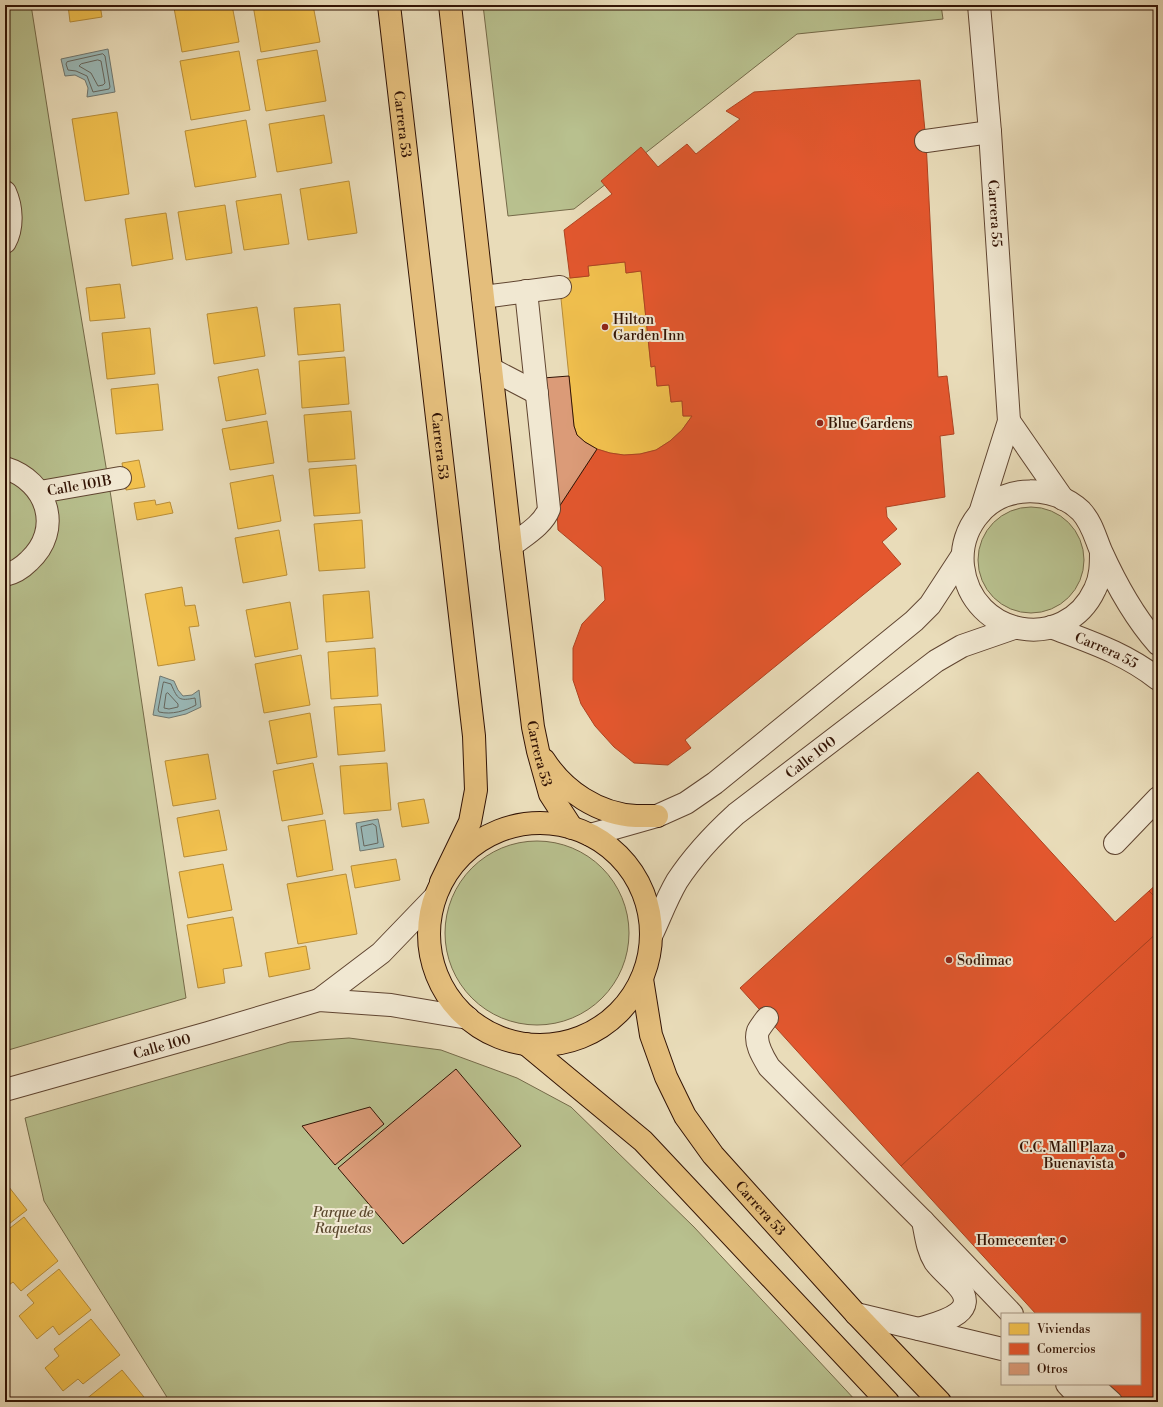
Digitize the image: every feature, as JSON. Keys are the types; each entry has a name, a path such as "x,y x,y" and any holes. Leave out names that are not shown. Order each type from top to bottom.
{"main road":[{"name":"Carrera 53","path":"390,5 474,736 476,790 470,822 438,890"},
{"name":"Carrera 53","path":"450,5 533,727 550,794 581,831"},
{"path":"538,751 551,772 569,789 589,803 613,812 635,816 657,816"},
{"path":"546,823 581,831 610,849 627,866 640,887 648,910 652,934 648,958 642,978 627,1003 607,1023 583,1037 555,1044 526,1044 496,1035 468,1018 450,999 437,976 430,950 429,924 438,890 456,861 474,844 497,831 521,824 546,823"},
{"name":"Carrera 53","path":"642,978 651,1035 666,1077 685,1116 713,1156 856,1314 940,1402"},
{"path":"526,1044 643,1142 888,1402"}],"street":[{"name":"Carrera 55","path":"979,5 990,132 1009,421 980,513"},
{"path":"926,141 990,132"},
{"path":"5,192 8,199 11,219 5,242"},
{"path":"483,298 560,287"},
{"path":"511,546 540,524 546,517 549,509 526,291"},
{"path":"491,368 537,393"},
{"path":"1009,421 1064,499 1081,512 1094,530 1101,551 1133,611 1158,644"},
{"path":"5,468 19,474 31,482 40,492 46,508 47,524 45,539 36,554 23,567 5,575"},
{"name":"Calle 101B","path":"40,492 120,478"},
{"path":"1064,499 1042,491 1020,492 998,499 980,513 967,532 962,556 965,579 975,601 992,618 1014,628 1033,630 1051,627 1069,619 1084,606 1095,589 1101,570 1101,551"},
{"path":"581,831 657,816 686,803 715,784 914,621 930,605 962,556"},
{"name":"Carrera 55","path":"1051,627 1118,653 1142,667 1158,679"},
{"name":"Calle 100","path":"652,934 676,883 710,838 736,814 936,661 962,646 1014,628"},
{"path":"1114,843 1158,798"},
{"name":"Calle 100","path":"319,1000 381,953 438,890"},
{"name":"Calle 100","path":"5,1090 319,1000 391,1005 468,1018"},
{"path":"767,1018 758,1032 758,1044 762,1056 769,1067 924,1221 1011,1313"},
{"path":"919,1329 953,1318 960,1312 964,1306 965,1300 964,1293 935,1261 929,1248 924,1221"},
{"path":"856,1314 1001,1349"},
{"path":"1068,1385 1084,1402"},
{"path":"1093,1385 1111,1402"}],"green space":[{"path":"5,5 31,5 111,497 186,998 5,1051"},
{"path":"483,5 941,5 943,19 797,34 574,209 508,216"},
{"path":"1031,507 1051,511 1069,522 1080,540 1084,560 1080,580 1069,598 1051,609 1031,613 1011,609 993,598 982,580 978,560 982,540 993,522 1011,511"},
{"path":"537,841 555,843 572,848 588,857 602,868 613,882 622,898 627,915 629,933 627,951 622,968 613,984 602,998 588,1009 572,1018 555,1023 537,1025 519,1023 502,1018 486,1009 472,998 461,984 452,968 447,951 445,933 447,915 452,898 461,882 472,868 486,857 502,848 519,843"},
{"name":"Parque de Raquetas","path":"349,1038 441,1050 517,1078 571,1107 694,1227 857,1402 170,1402 44,1201 25,1118 290,1042"}],"water":[{"path":"108,49 115,92 87,97 88,88 85,80 75,75 65,76 61,59"},
{"path":"160,676 174,681 178,690 183,696 192,695 199,690 201,707 186,714 169,718 153,715"},
{"path":"378,819 384,847 360,851 356,823"}],"building: Viviendas":[{"path":"31,5 62,5 32,9"},
{"path":"68,5 100,5 102,17 70,22"},
{"path":"193,5 232,5 239,42 182,52 174,8"},
{"path":"253,5 313,5 320,42 261,52"},
{"path":"317,50 326,101 266,111 257,60"},
{"path":"239,51 250,110 191,120 180,61"},
{"path":"117,112 129,194 85,201 72,119"},
{"path":"324,115 332,163 277,172 269,124"},
{"path":"246,120 256,177 195,187 185,131"},
{"path":"349,181 357,233 308,240 300,189"},
{"path":"281,194 289,244 244,250 236,201"},
{"path":"225,205 232,253 186,260 178,212"},
{"path":"166,213 173,259 132,266 125,219"},
{"name":"Hilton Garden Inn","path":"625,262 626,273 641,271 651,367 655,366 657,386 669,385 671,402 682,401 683,416 692,416 682,430 670,441 656,450 640,454 624,455 597,449 577,435 574,426 559,279 589,276 588,266"},
{"path":"120,284 125,318 90,321 86,288"},
{"path":"340,304 344,351 298,355 294,308"},
{"path":"257,307 265,356 214,364 207,314"},
{"path":"150,328 155,374 107,379 102,333"},
{"path":"345,357 349,404 302,408 299,361"},
{"path":"258,369 266,414 226,421 218,377"},
{"path":"158,384 163,430 116,434 111,389"},
{"path":"351,411 355,459 308,462 304,415"},
{"path":"267,421 274,463 230,470 222,429"},
{"path":"139,460 145,487 126,490 122,463"},
{"path":"356,465 360,513 314,516 309,469"},
{"path":"273,475 281,521 238,529 230,483"},
{"path":"155,500 156,505 170,502 173,513 137,520 134,503"},
{"path":"362,520 365,568 319,571 314,524"},
{"path":"279,530 287,575 243,583 235,538"},
{"path":"182,587 185,606 195,605 199,626 189,627 195,660 158,666 145,594"},
{"path":"369,591 373,638 326,642 323,595"},
{"path":"290,602 298,649 255,657 246,610"},
{"path":"375,648 378,696 331,699 328,652"},
{"path":"301,655 310,705 264,713 255,664"},
{"path":"381,704 385,751 338,755 334,707"},
{"path":"310,713 317,757 277,764 269,721"},
{"path":"208,754 216,799 173,806 165,761"},
{"path":"313,763 323,814 282,821 273,771"},
{"path":"387,763 391,810 344,814 340,766"},
{"path":"424,799 429,823 402,827 398,803"},
{"path":"219,810 227,850 184,857 177,818"},
{"path":"325,820 333,870 297,877 288,826"},
{"path":"396,859 400,880 355,888 351,866"},
{"path":"223,864 232,910 188,918 179,872"},
{"path":"346,874 357,934 298,944 287,884"},
{"path":"233,917 242,966 223,969 225,983 198,988 187,925"},
{"path":"306,946 310,969 269,977 265,953"},
{"path":"5,1182 27,1210 5,1227"},
{"path":"24,1217 58,1261 21,1291 13,1282 5,1288 5,1232"},
{"path":"59,1269 91,1310 59,1335 53,1326 37,1339 19,1316 34,1303 27,1295"},
{"path":"91,1319 120,1355 83,1384 78,1379 63,1391 45,1368 59,1356 54,1349"},
{"path":"122,1370 148,1402 86,1402 85,1400"}],"building: Comercios":[{"name":"Blue Gardens","path":"920,80 926,141 938,377 947,376 954,434 940,436 945,497 886,507 887,517 897,529 882,542 901,564 685,740 691,748 668,765 634,763 614,747 595,726 581,704 573,680 573,648 582,624 605,600 602,567 558,530 557,510 597,449 624,455 640,454 656,450 670,441 682,430 692,416 683,416 682,401 671,402 669,385 657,386 655,366 651,367 641,271 626,273 625,262 588,266 589,276 570,278 564,230 612,194 601,181 641,147 658,167 687,144 696,154 740,119 726,111 754,92"},
{"name":"Sodimac","path":"978,772 1115,922 1149,891 1158,900 1158,932 901,1166 740,988"},
{"path":"1158,883 1158,900 1149,891"},
{"name":"Homecenter","path":"1158,932 1158,1402 1116,1402 1101,1385 1141,1385 1141,1313 1035,1313 901,1166"}],"building: Otros":[{"path":"569,376 574,426 577,435 597,449 557,510 543,378"},
{"path":"456,1069 521,1146 403,1244 338,1168"},
{"path":"370,1107 384,1124 335,1165 302,1126"}],"place":[{"name":"Hilton Garden Inn","path":"605,327"},
{"name":"Blue Gardens","path":"820,423"},
{"name":"Sodimac","path":"949,960"},
{"name":"C.C. Mall Plaza Buenavista","path":"1122,1155"},
{"name":"Homecenter","path":"1063,1240"}]}
